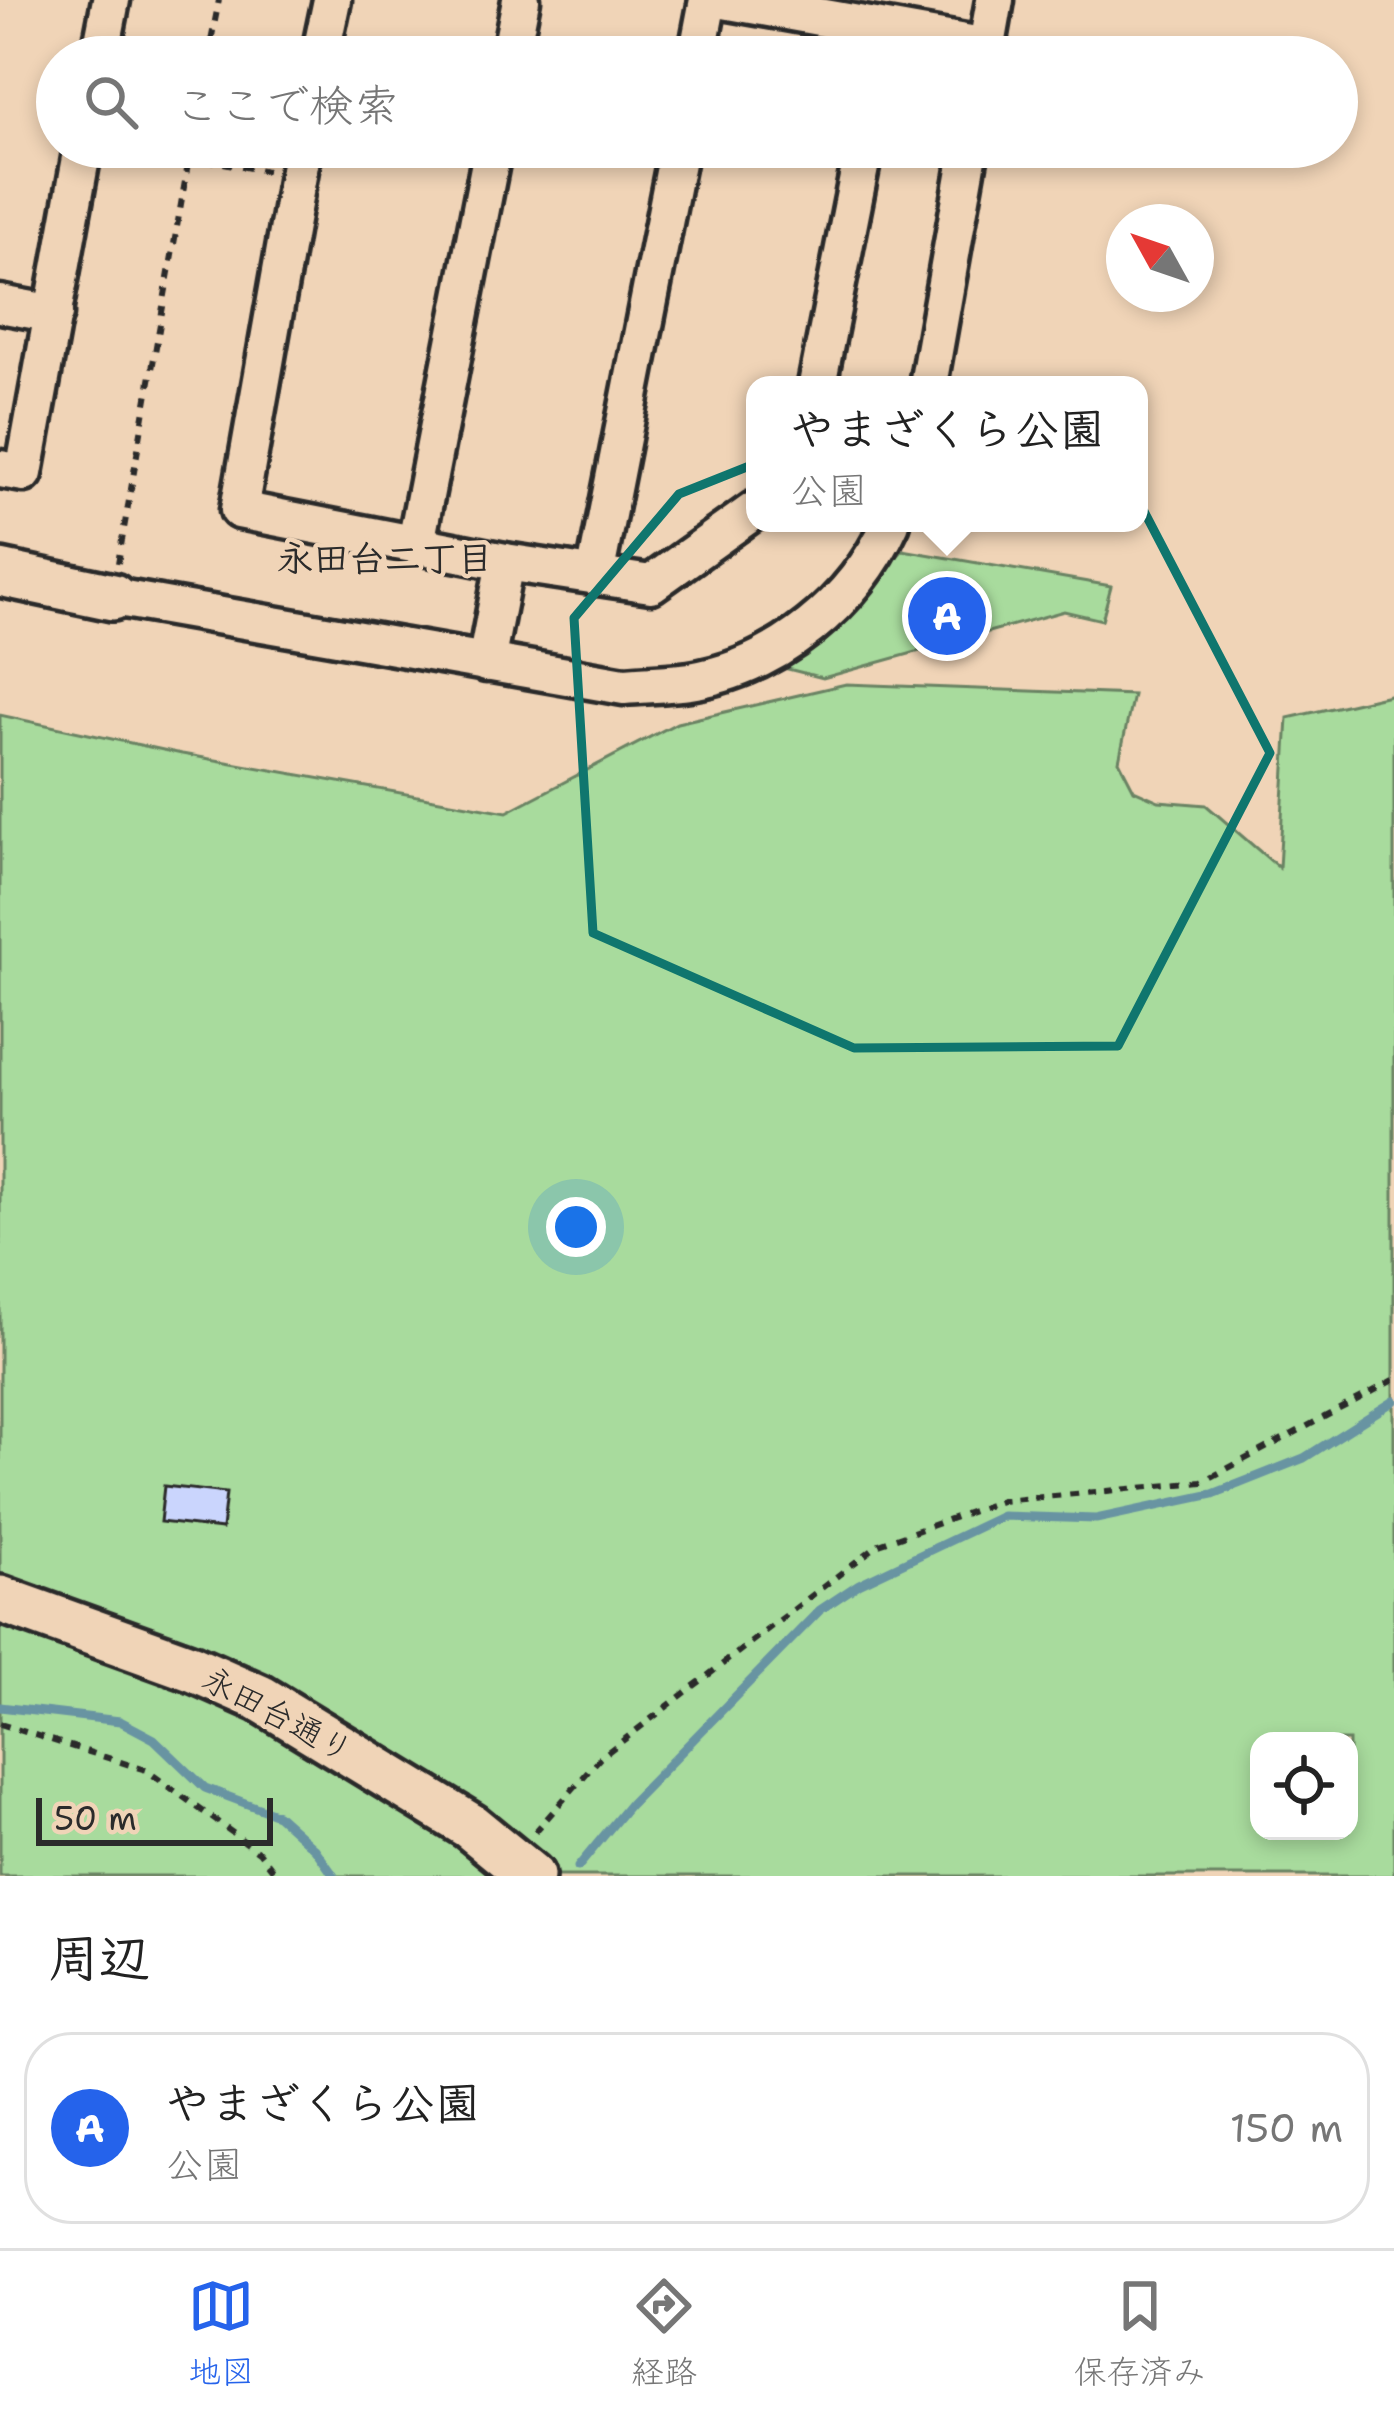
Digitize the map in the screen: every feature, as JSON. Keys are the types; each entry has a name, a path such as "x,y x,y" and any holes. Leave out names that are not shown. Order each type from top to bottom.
{"street":[{"path":"104,36 111,0"},
{"path":"324,36 332,0"},
{"path":"514,36 521,0"},
{"path":"701,36 708,0"},
{"path":"724,0 858,36"},
{"path":"989,36 995,0"},
{"path":"0,469 24,473 79,168"},
{"path":"299,168 239,510 505,562 651,584 746,516"},
{"path":"416,543 489,168"},
{"path":"595,576 675,168"},
{"path":"819,376 860,168"},
{"path":"930,376 966,168"},
{"path":"0,304 54,314"},
{"path":"0,573 112,597 624,686 693,680 750,663 801,634 844,596 877,554 888,532"},
{"path":"485,663 505,562"},
{"name":"永田台通り","path":"0,1599 192,1668 260,1698 470,1826 522,1867"}],"path":[{"path":"212,36 219,0"},
{"path":"112,597 187,168"},
{"path":"522,1867 600,1758 879,1544 1001,1501 1202,1482 1394,1380"},
{"path":"0,1724 146,1770 260,1852 278,1876"}],"highlighted area":[{"path":"895,408 1135,494 1270,753 1118,1046 854,1048 593,933 574,618 679,494"}],"green space":[{"path":"903,550 1111,586 1102,620 1064,611 823,678 784,668 825,637"},
{"path":"846,684 1133,695 1119,761 1134,790 1159,801 1206,805 1279,868 1288,718 1394,694 1394,1876 0,1876 0,715 182,754 507,812 677,723"}],"building":[{"path":"164,1486 226,1493 222,1529 160,1522"}],"waterway":[{"path":"578,1867 630,1804 820,1610 859,1584 1002,1516 1096,1519 1213,1494 1304,1458 1394,1401"},
{"path":"0,1707 120,1721 154,1739 205,1788 277,1815 315,1849 334,1876"}],"place":[{"name":"やまざくら公園","path":"947,616"}],"district":[{"name":"永田台二丁目","path":"385,558"}]}
